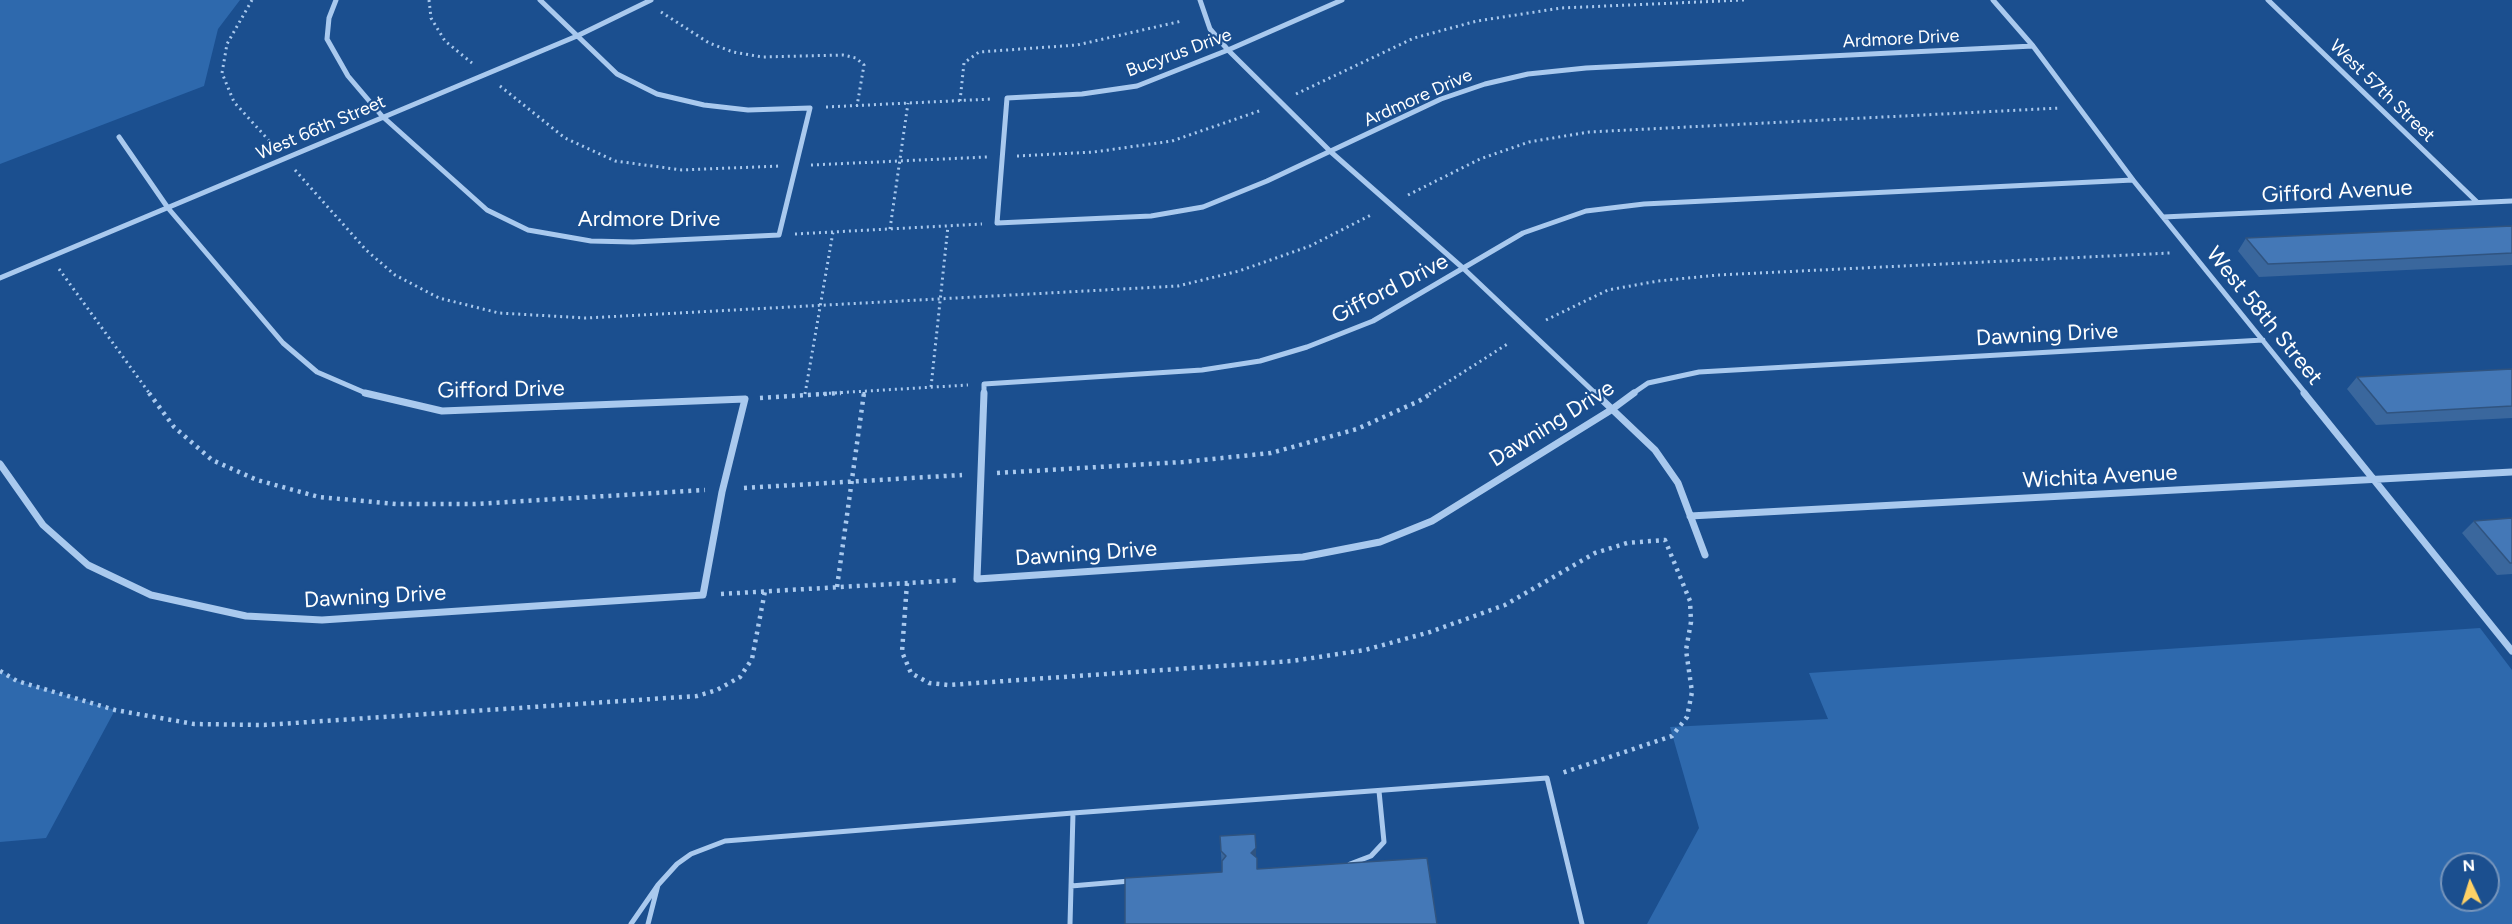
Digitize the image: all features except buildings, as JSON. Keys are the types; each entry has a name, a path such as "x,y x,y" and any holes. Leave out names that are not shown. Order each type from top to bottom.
{"street":[{"name":"Ardmore Drive","path":"336,0 329,18 327,39 348,76 382,116 487,210 528,230 591,241 780,235"},
{"path":"540,0 617,74 657,94 704,105 748,110 810,108 780,235"},
{"name":"West 66th Street","path":"0,278 382,116 578,36 651,0"},
{"path":"1200,0 1210,29 1228,50 1331,152 1464,269 1655,450 1678,483 1705,555"},
{"name":"Bucyrus Drive","path":"1007,98 1082,94 1137,86 1228,50 1342,0"},
{"name":"West 58th Street","path":"1993,0 2033,46 2133,180 2512,651"},
{"name":"West 57th Street","path":"2268,0 2477,202"},
{"name":"Ardmore Drive","path":"997,223 1151,216 1203,207 1331,152 1442,99 1485,84 1528,74 1586,68 2033,46"},
{"path":"997,223 1007,98"},
{"name":"Gifford Drive","path":"119,137 168,208 283,343 317,372 372,396 442,411 745,399"},
{"name":"Gifford Drive","path":"984,384 1202,370 1260,361 1307,347 1372,321 1523,233 1586,212 1644,204 2133,180"},
{"name":"Gifford Avenue","path":"2163,217 2512,201"},
{"name":"Dawning Drive","path":"977,579 1303,557 1380,542 1432,521 1611,410 1648,383 1699,372 2263,340"},
{"path":"977,579 984,384"},
{"path":"703,595 722,492 745,399"},
{"name":"Dawning Drive","path":"0,464 43,525 88,565 151,595 246,616 322,620 703,595"},
{"name":"Wichita Avenue","path":"1690,516 2512,472"}],"lane":[{"path":"631,924 658,885 677,864 691,854 725,841 1547,778 1582,924"},
{"path":"1345,865 1371,856 1384,842 1379,791"},
{"path":"1070,924 1073,813"},
{"path":"1071,886 1141,881"},
{"path":"648,924 658,885"}],"path":[{"path":"252,0 227,44 222,73 234,102 275,148"},
{"path":"429,0 431,18 445,41 475,65"},
{"path":"1296,94 1414,38 1477,21 1561,8 1744,0"},
{"path":"658,10 709,43 733,52 762,57 843,55 856,58 864,65 857,106"},
{"path":"960,101 964,63 979,52 1077,45 1182,21"},
{"path":"495,82 565,138 615,161 682,170 789,166"},
{"path":"810,108 1007,98"},
{"path":"890,229 908,103"},
{"path":"1408,195 1480,159 1529,142 1588,132 2078,107"},
{"path":"1013,156 1094,152 1172,141 1263,110"},
{"path":"810,165 988,157"},
{"path":"293,168 366,250 395,275 439,298 499,313 586,318 1178,286 1239,271 1310,246 1373,214"},
{"path":"780,235 997,223"},
{"path":"931,387 948,226"},
{"path":"805,395 833,232"},
{"path":"1546,320 1608,290 1668,280 1718,275 2192,252"},
{"path":"58,268 174,427 212,460 257,480 319,497 396,504 475,504 711,490"},
{"path":"997,473 1183,462 1271,453 1357,429 1419,401 1509,343"},
{"path":"745,399 984,384"},
{"path":"837,587 864,391"},
{"path":"744,488 962,475"},
{"path":"907,583 902,652 911,673 929,683 948,685 1292,661 1365,650 1430,633 1505,605 1595,553 1627,543 1665,540 1690,601 1691,621 1686,650 1692,692 1687,717 1672,736 1547,778"},
{"path":"703,595 977,579"},
{"path":"0,671 17,681 115,710 194,724 264,725 697,696 717,690 740,677 753,659 765,591"}],"shaded area":[{"path":"0,0 240,0 218,29 204,86 0,164"},
{"path":"2480,628 2512,670 2512,924 1647,924 1699,828 1670,727 1828,719 1809,673"},
{"path":"0,671 17,681 115,710 46,838 0,842"}]}
